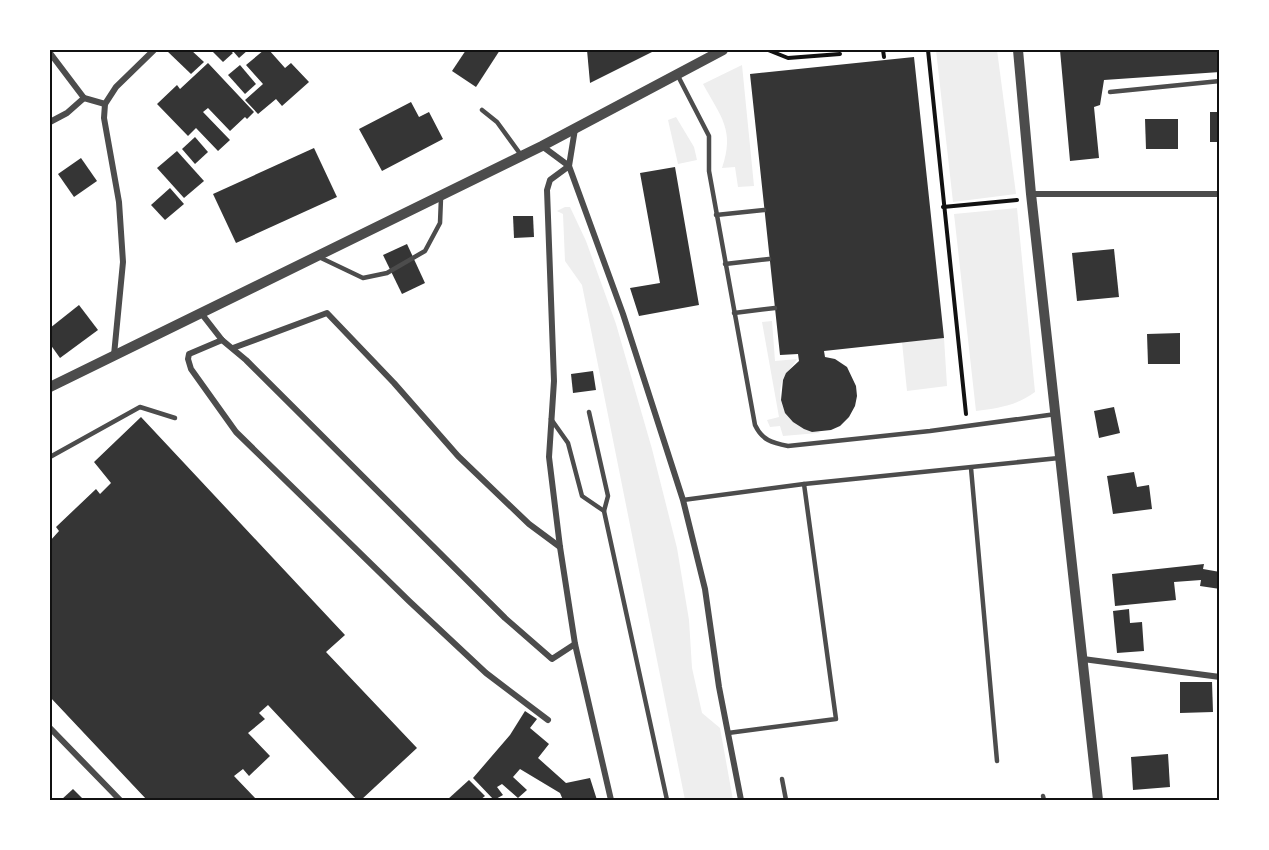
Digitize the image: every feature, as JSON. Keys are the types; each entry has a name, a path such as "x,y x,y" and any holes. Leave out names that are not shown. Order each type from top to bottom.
{"street":[{"path":"114,355 123,262 118,202 104,118 105,104 116,87 154,50"},
{"path":"50,387 542,146 723,50"},
{"path":"1018,50 1098,801"},
{"path":"50,53 84,98 105,104"},
{"path":"50,122 67,113 84,98"},
{"path":"575,128 569,166 623,314 683,500 705,589 741,801"},
{"path":"542,146 569,166"},
{"path":"569,166 550,180 547,190 554,381 549,457 574,644 610,801"},
{"path":"1032,194 1220,194"},
{"path":"201,313 222,340 233,348 505,618 552,659 574,644"},
{"path":"233,348 327,313 394,383 458,456 529,524 560,547"},
{"path":"222,340 189,354 188,359 190,369 236,432 486,673 548,720"},
{"path":"1083,659 1220,677"},
{"path":"50,728 120,801"}],"lane":[{"path":"677,73 709,136 709,171 716,215 755,425 760,434 771,442 788,446 968,427 1056,414"},
{"path":"1110,92 1220,81"},
{"path":"482,110 497,122 521,155"},
{"path":"317,255 363,278 387,273 425,251 440,223 441,195"},
{"path":"716,215 764,210"},
{"path":"725,264 769,259"},
{"path":"734,313 775,308"},
{"path":"50,457 140,407 175,418"},
{"path":"589,412 608,496 604,511 667,801"},
{"path":"552,419 568,443 582,496 604,511"},
{"path":"683,500 804,484 1060,458"},
{"path":"971,468 998,761"},
{"path":"728,733 836,719 804,484"},
{"path":"782,778 786,801"}],"path":[{"path":"768,50 788,58 840,54"},
{"path":"883,50 884,57"},
{"path":"928,50 968,427"},
{"path":"943,207 1018,200"}],"shaded area":[{"path":"936,50 997,50 1016,194 953,202"},
{"path":"742,65 754,186 738,187 735,167 722,168 727,143 724,124 703,84"},
{"path":"676,117 694,147 697,160 678,164 668,120"},
{"path":"570,207 586,241 616,324 652,449 677,548 689,620 692,668 702,713 720,728 733,800 685,800 582,285 565,261 563,214 557,211"},
{"path":"1017,208 1035,392 1014,403 976,411 954,214"},
{"path":"772,321 775,361 797,359 783,379 780,389 783,407 788,415 802,427 820,432 818,433 783,436 780,426 770,427 767,420 779,417 762,322"},
{"path":"944,338 947,386 907,391 902,342"}],"building":[{"path":"166,50 191,50 204,62 191,74"},
{"path":"211,50 229,50 233,53 223,62"},
{"path":"232,50 248,50 239,58"},
{"path":"264,50 269,50 285,68 291,63 309,82 282,106 276,99 258,114 245,100 263,84 246,65"},
{"path":"466,50 500,50 476,87 452,71"},
{"path":"587,50 656,50 590,83"},
{"path":"1060,50 1104,50 1104,52 1219,50 1220,72 1104,80 1100,105 1094,107 1099,158 1070,161"},
{"path":"914,57 944,338 824,351 825,357 835,359 847,367 856,386 857,396 849,417 840,426 831,430 812,432 793,422 785,413 781,400 786,373 799,361 798,354 780,355 750,74"},
{"path":"208,63 254,112 230,131 208,108 203,112 230,140 218,151 196,128 188,136 157,104 177,85 180,89"},
{"path":"240,65 256,84 245,94 228,75"},
{"path":"411,102 419,117 429,112 443,139 382,171 359,129"},
{"path":"1210,112 1220,112 1220,142 1210,142"},
{"path":"1145,119 1178,119 1178,149 1146,149"},
{"path":"195,137 208,152 195,164 182,149"},
{"path":"314,148 337,197 236,243 213,194"},
{"path":"177,151 204,181 184,198 157,168"},
{"path":"81,158 97,181 74,197 58,174"},
{"path":"675,167 699,305 639,316 630,288 660,283 640,173"},
{"path":"170,188 184,204 165,220 151,205"},
{"path":"513,216 533,216 534,237 514,238"},
{"path":"407,244 425,283 402,294 383,255"},
{"path":"1114,249 1119,297 1077,301 1072,253"},
{"path":"79,305 98,330 60,358 50,344 50,328"},
{"path":"1180,333 1180,364 1148,364 1147,334"},
{"path":"593,371 596,390 573,393 571,374"},
{"path":"1114,407 1120,433 1099,438 1094,411"},
{"path":"141,417 345,635 326,652 417,748 361,800 357,800 268,705 259,713 265,719 248,733 270,756 249,776 243,769 234,776 257,800 147,800 50,697 50,541 59,531 56,527 96,489 100,494 111,483 94,462"},
{"path":"1134,472 1137,487 1149,485 1152,509 1113,514 1107,476"},
{"path":"1204,564 1203,569 1220,572 1220,589 1200,586 1201,580 1174,582 1176,600 1115,606 1112,574"},
{"path":"1129,609 1130,623 1142,622 1144,651 1117,653 1113,611"},
{"path":"1180,682 1212,682 1213,712 1180,713"},
{"path":"525,711 537,719 530,728 549,744 538,758 566,783 590,778 597,800 563,800 560,793 520,769 513,777 527,790 518,798 502,784 497,787 503,795 494,800 473,778 510,735"},
{"path":"1168,754 1170,787 1133,790 1131,757"},
{"path":"469,780 485,796 480,800 447,800"},
{"path":"73,789 84,800 61,800"}]}
